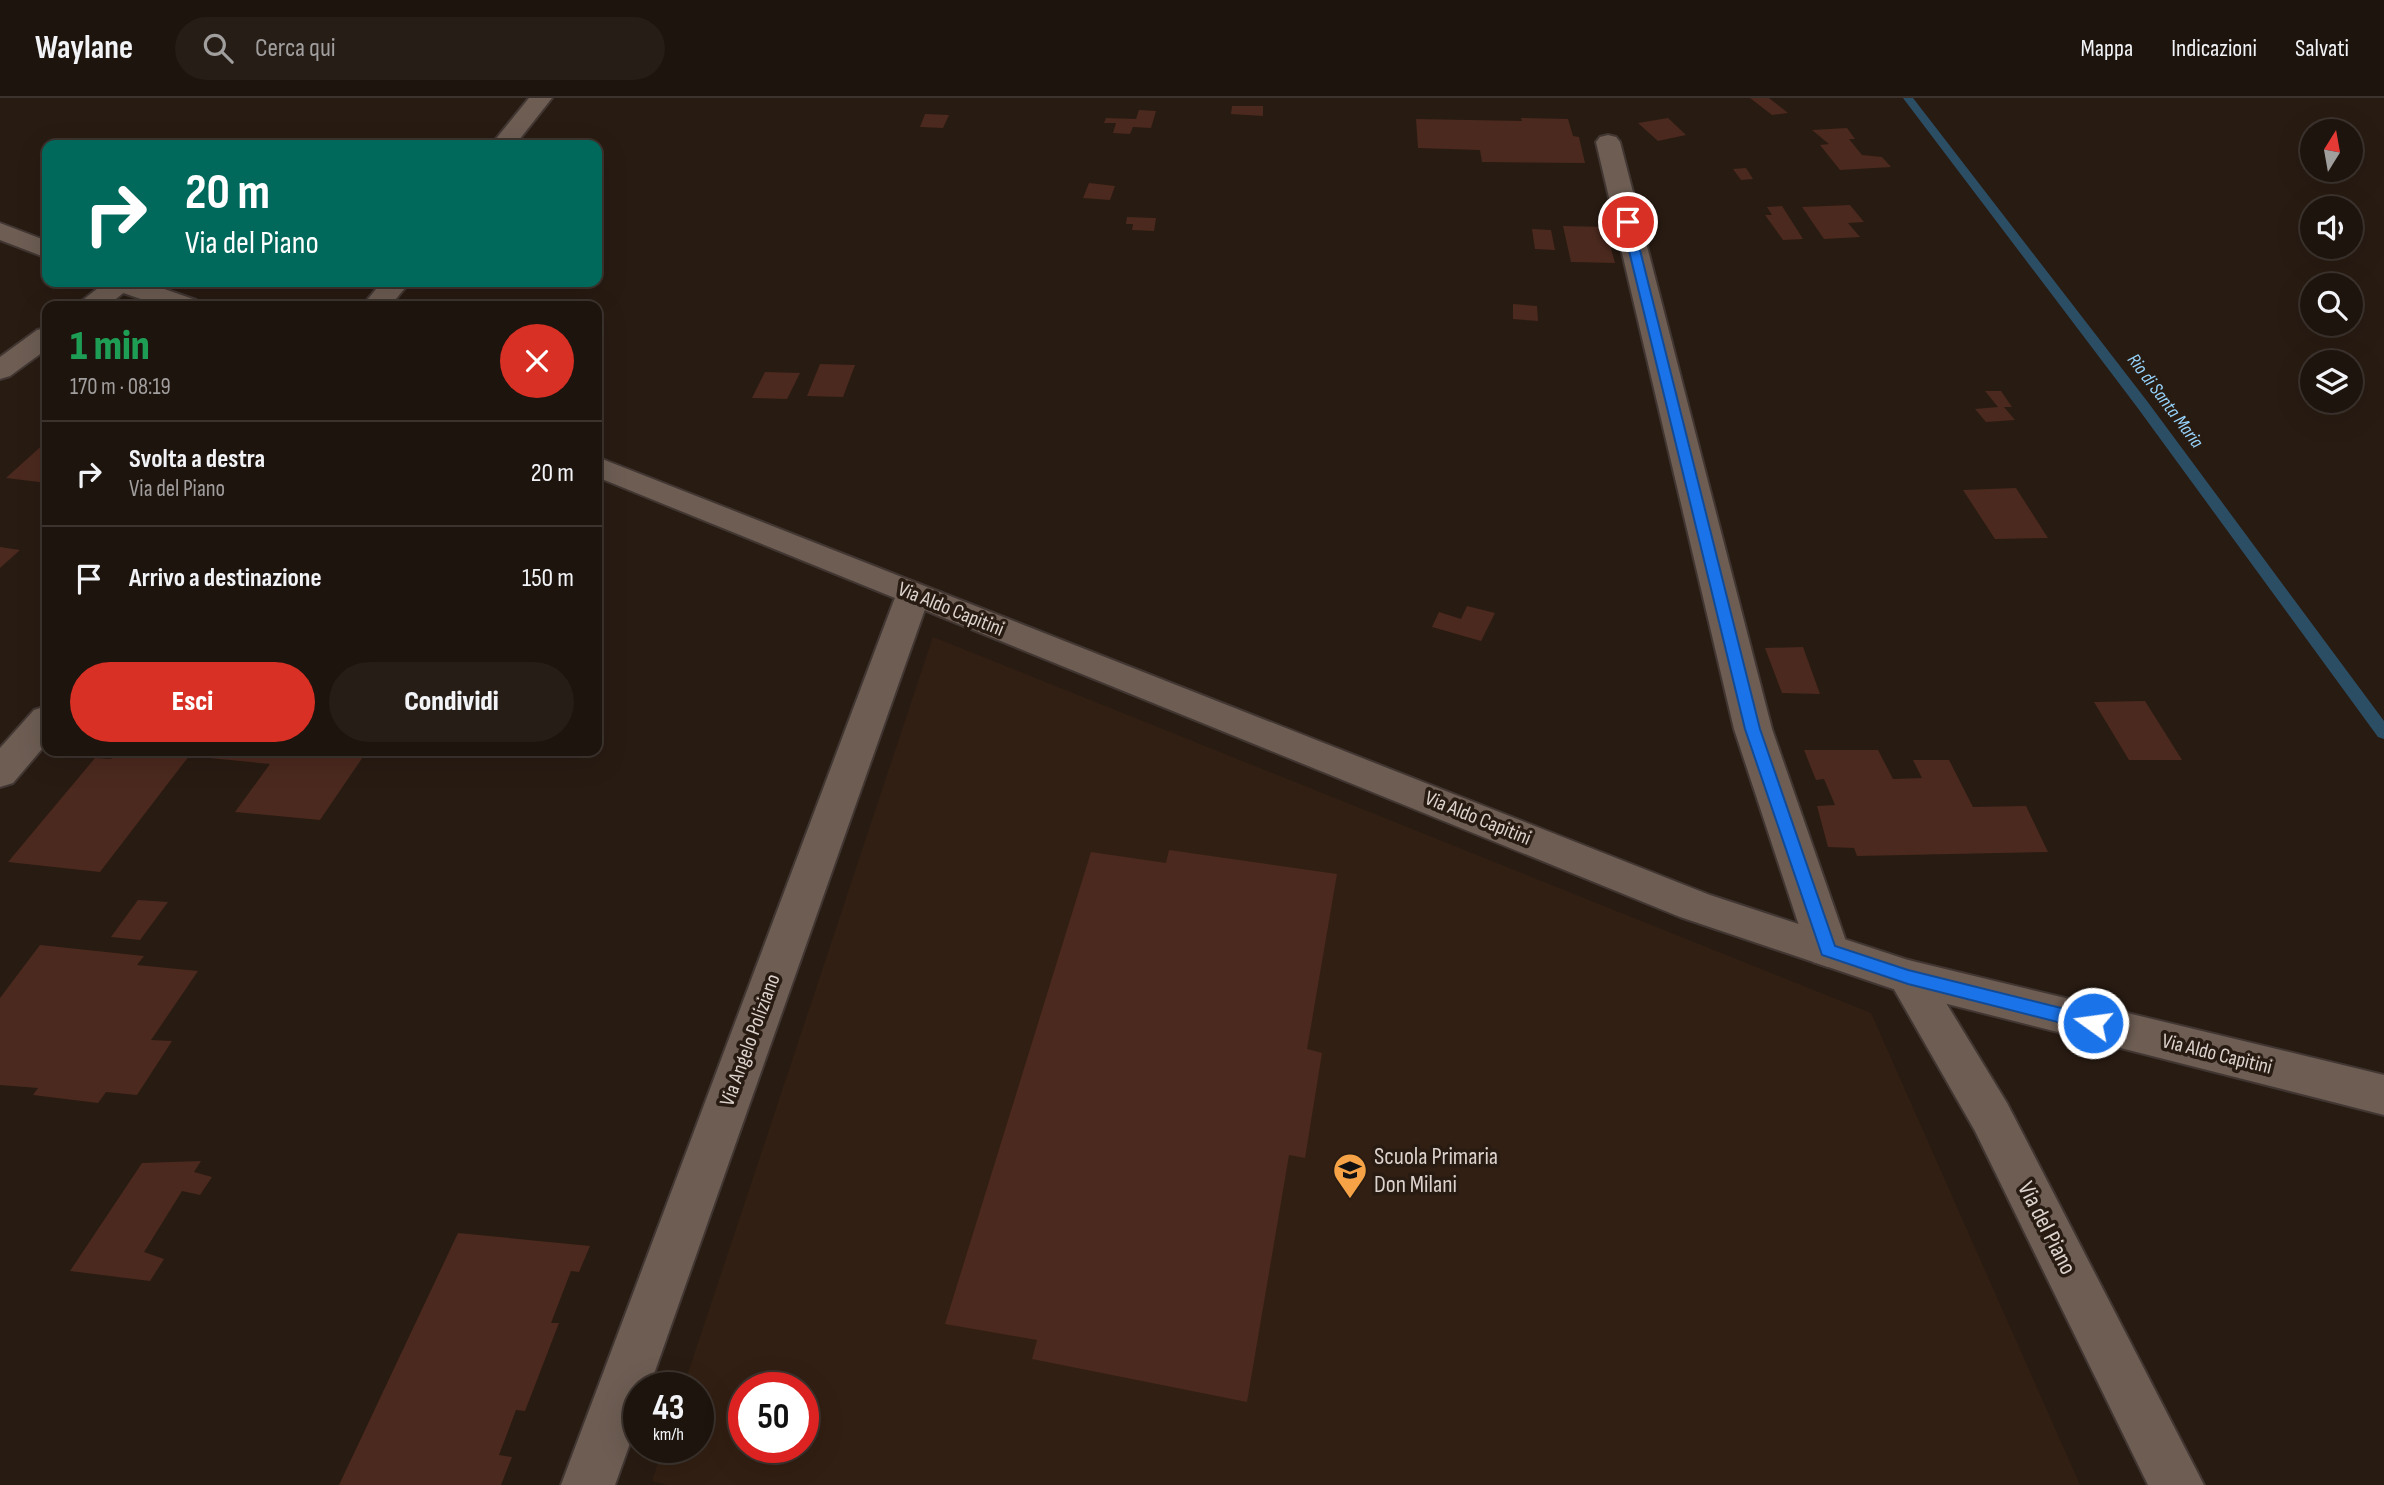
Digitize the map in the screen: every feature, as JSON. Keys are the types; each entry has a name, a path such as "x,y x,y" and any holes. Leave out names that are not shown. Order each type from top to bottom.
{"street":[{"path":"507,140 541,98"},
{"path":"1608,142 1753,729 1828,950"},
{"path":"0,232 42,248"},
{"path":"96,301 114,287"},
{"path":"135,287 172,301"},
{"path":"380,301 392,287"},
{"path":"0,370 42,340"},
{"name":"Via Aldo Capitini","path":"602,468 1695,906 1908,977 2384,1095"},
{"name":"Via Angelo Poliziano","path":"588,1485 914,595"},
{"path":"0,774 42,725"},
{"name":"Via del Piano","path":"1908,977 1991,1117 2177,1485"}],"shaded area":[{"name":"Scuola Primaria Don Milani","path":"933,637 1871,1013 2080,1485 668,1485 652,1481 658,1463 714,1463 714,1372 688,1372"}],"building":[{"path":"1750,98 1769,98 1788,113 1772,115"},
{"path":"1232,106 1263,106 1263,116 1231,114"},
{"path":"1139,110 1156,111 1151,128 1133,127 1130,134 1113,133 1116,123 1104,123 1106,118 1136,119"},
{"path":"925,114 949,115 943,128 920,127"},
{"path":"1521,118 1568,119 1573,136 1579,137 1585,163 1482,162 1480,150 1418,148 1416,119 1522,121"},
{"path":"1668,118 1686,135 1658,141 1638,123"},
{"path":"1847,128 1855,139 1849,139 1862,155 1882,157 1891,167 1840,170 1820,145 1829,144 1812,130"},
{"path":"1746,168 1753,179 1741,180 1733,169"},
{"path":"1089,183 1115,186 1110,200 1083,198"},
{"path":"1850,205 1864,222 1848,223 1860,237 1824,239 1802,207"},
{"path":"1782,206 1803,239 1783,240 1765,215 1772,215 1767,207"},
{"path":"1127,217 1156,218 1154,231 1132,230 1133,224 1126,224"},
{"path":"1563,226 1605,227 1615,263 1571,262"},
{"path":"1532,229 1551,230 1555,250 1535,249"},
{"path":"1513,304 1537,306 1538,321 1513,319"},
{"path":"820,364 855,365 843,397 807,396"},
{"path":"765,372 800,373 787,399 752,398"},
{"path":"1985,391 2001,391 2012,407 2004,407 2015,420 1986,422 1975,409 1998,407"},
{"path":"42,446 42,482 6,478"},
{"path":"2016,488 2048,538 1995,539 1963,490"},
{"path":"0,547 20,550 0,568"},
{"path":"1467,606 1495,613 1481,641 1432,627 1439,612 1461,619"},
{"path":"1803,647 1820,694 1782,693 1765,648"},
{"path":"2145,701 2182,760 2129,760 2094,702"},
{"path":"1804,750 1878,750 1893,779 1922,778 1913,760 1949,760 1973,807 2026,806 2048,852 1857,856 1854,848 1828,847 1817,806 1835,805 1824,779 1816,780"},
{"path":"114,756 189,756 100,872 8,862 95,758 111,759"},
{"path":"189,756 364,756 320,820 235,812 270,764"},
{"path":"1169,850 1337,874 1307,1049 1322,1053 1305,1158 1289,1155 1247,1402 1032,1359 1037,1340 945,1324 1091,852 1166,863"},
{"path":"138,900 168,902 140,940 111,937"},
{"path":"40,945 144,956 137,965 198,971 151,1040 172,1041 137,1095 106,1092 98,1103 33,1095 38,1088 0,1085 0,998"},
{"path":"201,1161 194,1172 212,1177 200,1195 182,1191 144,1252 164,1259 150,1281 70,1271 142,1163"},
{"path":"458,1233 590,1246 579,1272 571,1271 551,1323 559,1323 525,1411 516,1410 499,1455 512,1457 501,1485 339,1485"}],"waterway":[{"name":"Rio di Santa Maria","path":"1908,98 2142,404 2384,733"}],"place":[{"name":"Scuola Primaria Don Milani","path":"1350,1200"}],"route":[{"path":"1628,222 1753,729 1828,950 1908,977 2093,1023"}]}
